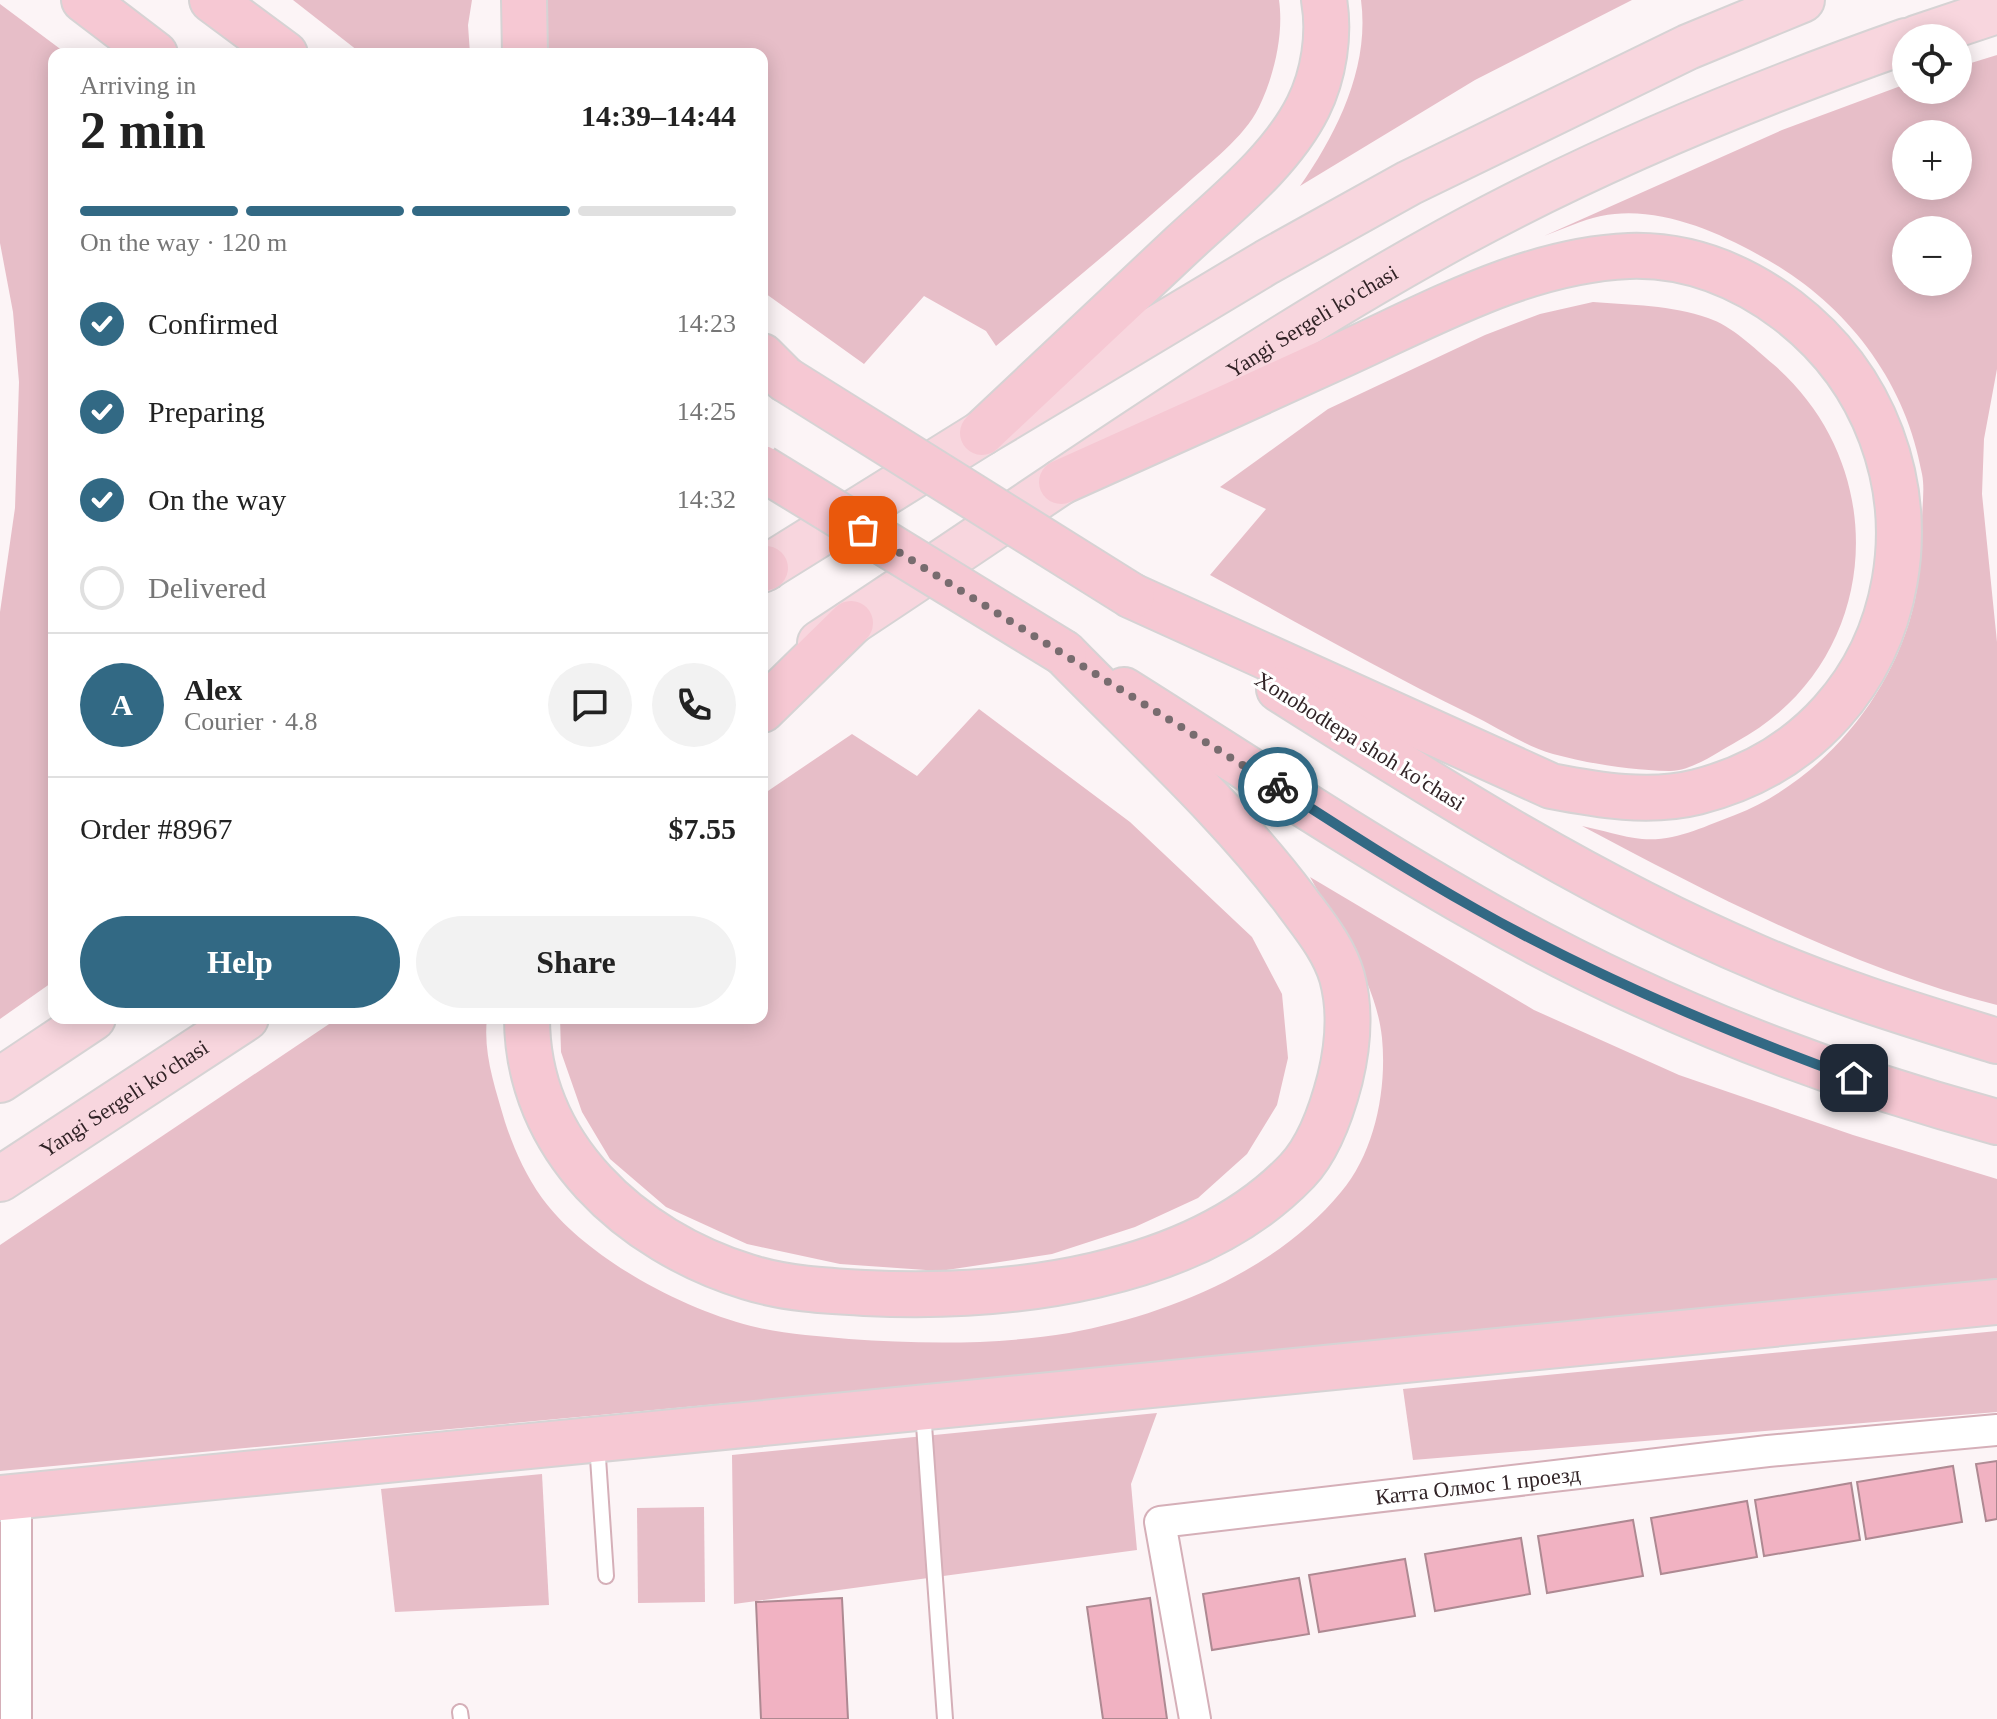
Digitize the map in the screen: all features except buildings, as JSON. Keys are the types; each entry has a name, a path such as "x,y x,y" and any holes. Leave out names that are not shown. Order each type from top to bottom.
{"highway":[{"path":"84,0 147,48"},
{"path":"212,0 277,48"},
{"path":"524,0 525,48"},
{"path":"982,433 1232,199 1286,142 1309,106 1322,65 1327,17 1324,0"},
{"path":"1061,482 1495,287 1586,261 1648,256 1702,264 1730,275 1773,300 1811,330 1864,398 1886,445 1898,492 1899,545 1893,597 1872,651 1844,697 1811,732 1765,766 1718,786 1669,797 1610,796 1551,786 1132,596"},
{"name":"Xonobodtepa shoh ko'chasi","path":"770,366 1476,813 1595,879 1757,958 1997,1041"},
{"path":"768,472 1402,865 1553,950 1640,993 1797,1057 1883,1089 1997,1122"},
{"path":"768,704 851,623"},
{"path":"528,1024 534,1074 546,1115 583,1174 642,1225 664,1239 748,1277 813,1289 878,1293 955,1293 1048,1284 1145,1260 1204,1236 1258,1206 1300,1168 1327,1119 1345,1060 1348,1027 1341,973 1313,924 1280,879 1064,653"},
{"path":"8,1497 1997,1302"}],"main road":[{"path":"768,566 1267,262 1409,183 1688,47 1802,0"},
{"path":"1958,24 1997,11"},
{"name":"Yangi Sergeli ko'chasi","path":"768,677 1061,482 1318,317 1449,240 1713,115 1892,46"},
{"path":"0,1080 84,1024"},
{"name":"Yangi Sergeli ko'chasi","path":"0,1179 237,1024"}],"street":[{"name":"Катта Олмос 1 проезд","path":"1195,1719 1160,1522 1768,1451 1997,1430"},
{"path":"8,1497 8,1575 16,1719"}],"lane":[{"path":"922,1407 945,1719"},
{"path":"597,1439 606,1576"}],"shaded area":[{"path":"293,0 472,0 468,25 470,48 354,48"},
{"path":"547,0 1279,0 1280,13 1276,55 1264,95 1235,140 996,346 986,331 924,296 864,364 768,295 768,48 548,48"},
{"path":"1361,0 1632,0 1475,80 1300,186 1338,122 1348,98 1360,50"},
{"path":"0,4 59,48 48,48 48,985 0,1019 0,612 15,508 19,382 13,312 0,243"},
{"path":"1997,55 1997,369 1984,439 1982,494 1997,642 1997,1005 1944,990 1837,951 1681,878 1582,826 1642,839 1678,836 1735,815 1795,782 1822,759 1868,706 1901,645 1912,612 1918,579 1923,486 1914,439 1885,374 1865,344 1842,318 1788,272 1721,236 1682,222 1621,213 1580,222 1544,236 1782,130 1892,89 1892,104 1972,104 1972,63"},
{"path":"1593,302 1680,310 1726,326 1742,338 1773,364 1813,407 1840,457 1854,510 1855,564 1844,616 1820,665 1784,708 1721,751 1695,765 1677,770 1596,764 1532,746 1372,664 1210,575 1266,509 1220,487 1328,409 1485,335 1540,314"},
{"path":"979,709 1130,822 1252,937 1282,994 1288,1058 1277,1105 1247,1154 1198,1198 1135,1227 1052,1254 940,1271 840,1264 747,1244 666,1207 610,1159 582,1112 561,1052 560,1024 768,1024 768,791 852,734 917,776"},
{"path":"1310,877 1534,1010 1679,1075 1853,1135 1997,1179 1997,1280 1082,1370 0,1471 0,1245 329,1024 487,1024 488,1057 505,1122 520,1161 542,1198 560,1220 608,1260 694,1307 751,1326 800,1334 931,1342 1014,1340 1106,1325 1181,1301 1217,1285 1285,1245 1315,1220 1341,1192 1353,1176 1370,1139 1382,1078 1382,1038 1378,1016 1354,954"},
{"path":"1997,1331 1997,1412 1413,1460 1403,1389"},
{"path":"1157,1413 1131,1484 1137,1550 734,1604 732,1455"},
{"path":"542,1474 549,1605 395,1612 381,1489"},
{"path":"704,1507 705,1602 638,1603 637,1508"}],"way so far":[{"path":"863,530 1278,787"}],"route":[{"path":"1278,787 1402,865 1553,950 1640,993 1854,1078"}]}
